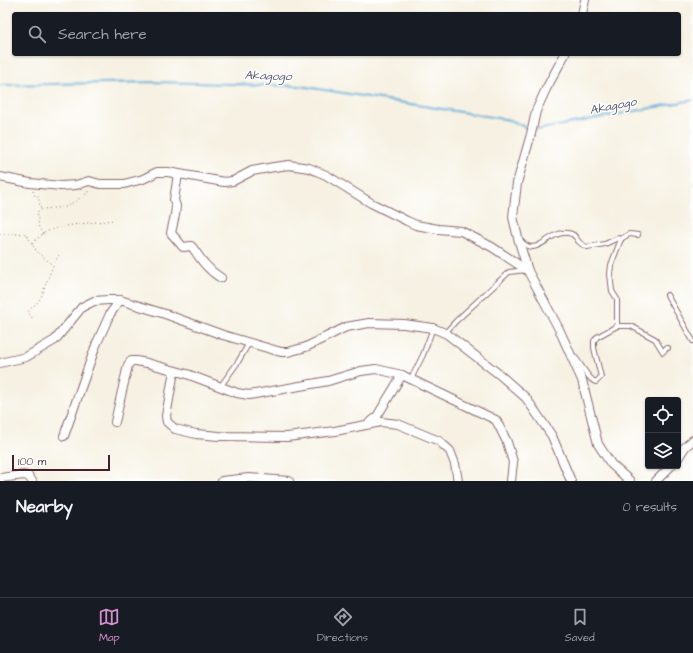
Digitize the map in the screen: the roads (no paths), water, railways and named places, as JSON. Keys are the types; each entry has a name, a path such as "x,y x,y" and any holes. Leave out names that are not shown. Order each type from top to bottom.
{"street":[{"path":"582,12 585,0"},
{"path":"564,56 538,106 520,172 513,217 527,270 559,329 582,380 598,444 611,464 630,481"},
{"path":"0,177 32,183 61,186 76,185 89,181 100,184 124,184 143,179 158,172 224,182 233,181 252,171 274,167 289,165 309,168 326,175 371,203 416,225 460,231 492,247 527,270"},
{"path":"178,174 174,200 176,206 175,215 171,233 183,247 191,246 205,265 221,278"},
{"path":"0,363 26,357 55,340 82,307 94,301 120,300 165,314 223,335 276,351 288,352 306,347 346,327 369,323 404,324 433,328 444,333 500,374 526,398 552,436 571,481"},
{"path":"64,436 96,345 110,314 120,300"},
{"path":"115,422 128,365 131,361 136,360 174,370 237,393 250,395 328,381 361,371 376,369 402,375 496,420 507,442 513,462 511,481"},
{"path":"174,370 166,416 167,422 175,429 196,434 219,436 287,437 335,431 368,424 378,420 398,424 439,441 450,451 455,464 458,481"},
{"path":"378,420 402,375"},
{"path":"681,452 684,447 693,440"},
{"path":"656,481 669,469"},
{"path":"0,478 24,474 32,481"},
{"path":"222,481 249,478 289,481"}],"lane":[{"path":"518,238 523,244 530,247 536,247 559,233 572,234 576,237 579,243 586,247 606,244 618,238 621,240"},
{"path":"617,326 617,299 612,291 610,274 611,265 623,237 629,234 638,235"},
{"path":"444,333 509,272 527,270"},
{"path":"667,295 693,341"},
{"path":"570,353 582,366 590,379 596,382 601,377 594,348 594,341 617,326 631,326 656,339 663,352 666,348 668,348"},
{"path":"411,379 423,355 433,328"},
{"path":"220,387 250,342"}],"waterway":[{"name":"Akagogo","path":"0,85 156,82 300,86 510,120 529,129"},
{"name":"Akagogo","path":"536,130 693,100"}]}
